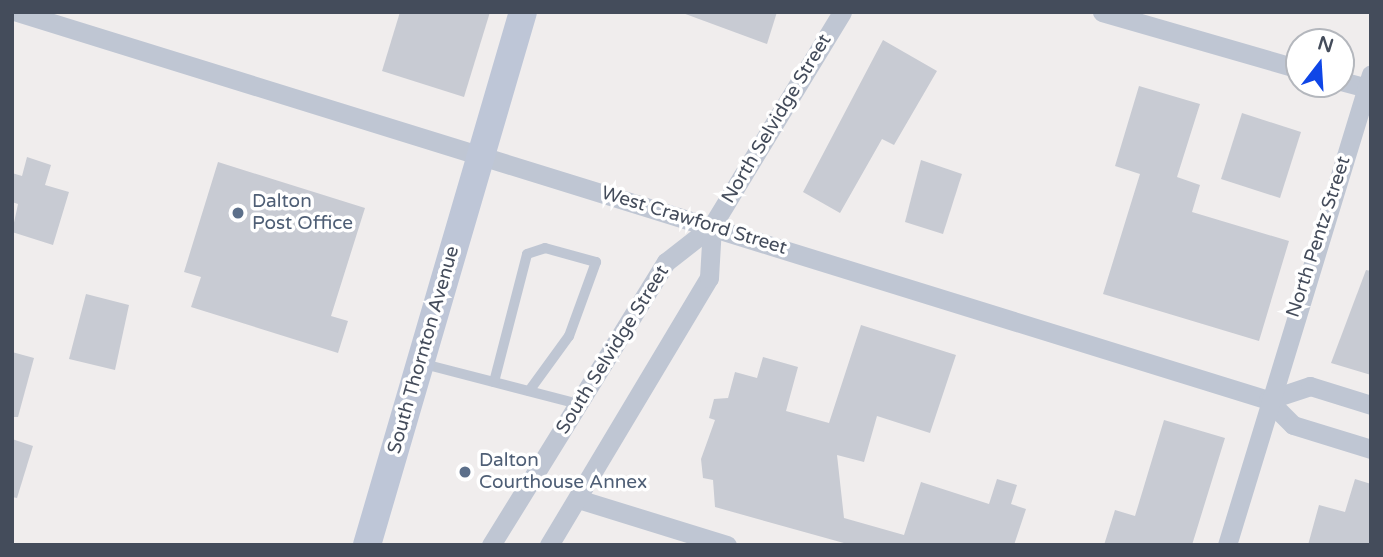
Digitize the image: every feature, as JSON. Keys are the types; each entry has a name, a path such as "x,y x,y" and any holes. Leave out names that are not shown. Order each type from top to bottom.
{"main road":[{"name":"South Thornton Avenue","path":"367,545 523,12"}],"street":[{"name":"West Crawford Street","path":"17,12 1268,400"},
{"name":"North Selvidge Street","path":"712,226 842,12"},
{"path":"1102,12 1285,65"},
{"name":"North Pentz Street","path":"1227,545 1268,400 1369,84"},
{"name":"South Selvidge Street","path":"491,545 666,262 712,226"},
{"path":"549,545 709,278 712,226"},
{"path":"1371,405 1310,386 1268,400 1293,425 1371,449"},
{"path":"578,499 727,545"}],"lane":[{"path":"494,382 527,254 545,248 596,262 569,335 529,391"},
{"path":"420,363 579,404"}],"building":[{"path":"400,12 490,12 464,97 382,71"},
{"path":"680,12 777,12 767,44"},
{"path":"883,40 937,71 894,145 882,139 840,213 803,192"},
{"path":"1139,86 1200,104 1177,177 1200,185 1192,212 1289,241 1259,341 1103,294 1140,174 1115,166"},
{"path":"1242,113 1301,132 1280,198 1221,179"},
{"path":"27,157 51,165 45,185 69,192 53,245 12,232 18,204 12,202 12,173 22,176"},
{"path":"921,160 962,174 943,234 905,222"},
{"path":"218,162 365,208 331,316 348,321 338,353 191,307 201,277 184,272"},
{"path":"1366,270 1371,271 1371,375 1331,363"},
{"path":"86,294 129,305 115,370 69,359"},
{"path":"861,325 956,355 930,433 877,416 864,462 837,455 844,518 904,535 921,482 989,504 997,479 1017,485 1011,504 1026,509 1014,545 851,545 715,507 713,480 703,478 701,459 715,420 709,418 714,399 728,398 735,372 757,378 763,357 798,367 786,411 829,423"},
{"path":"12,352 34,358 18,417 12,417"},
{"path":"1164,420 1225,438 1192,545 1104,545 1115,510 1135,516"},
{"path":"12,439 33,446 17,498 12,497"},
{"path":"1355,479 1371,484 1371,545 1308,545 1319,505 1345,512"}],"place":[{"name":"Dalton Post Office","path":"238,213"},
{"name":"Dalton Courthouse Annex","path":"465,472"}]}
